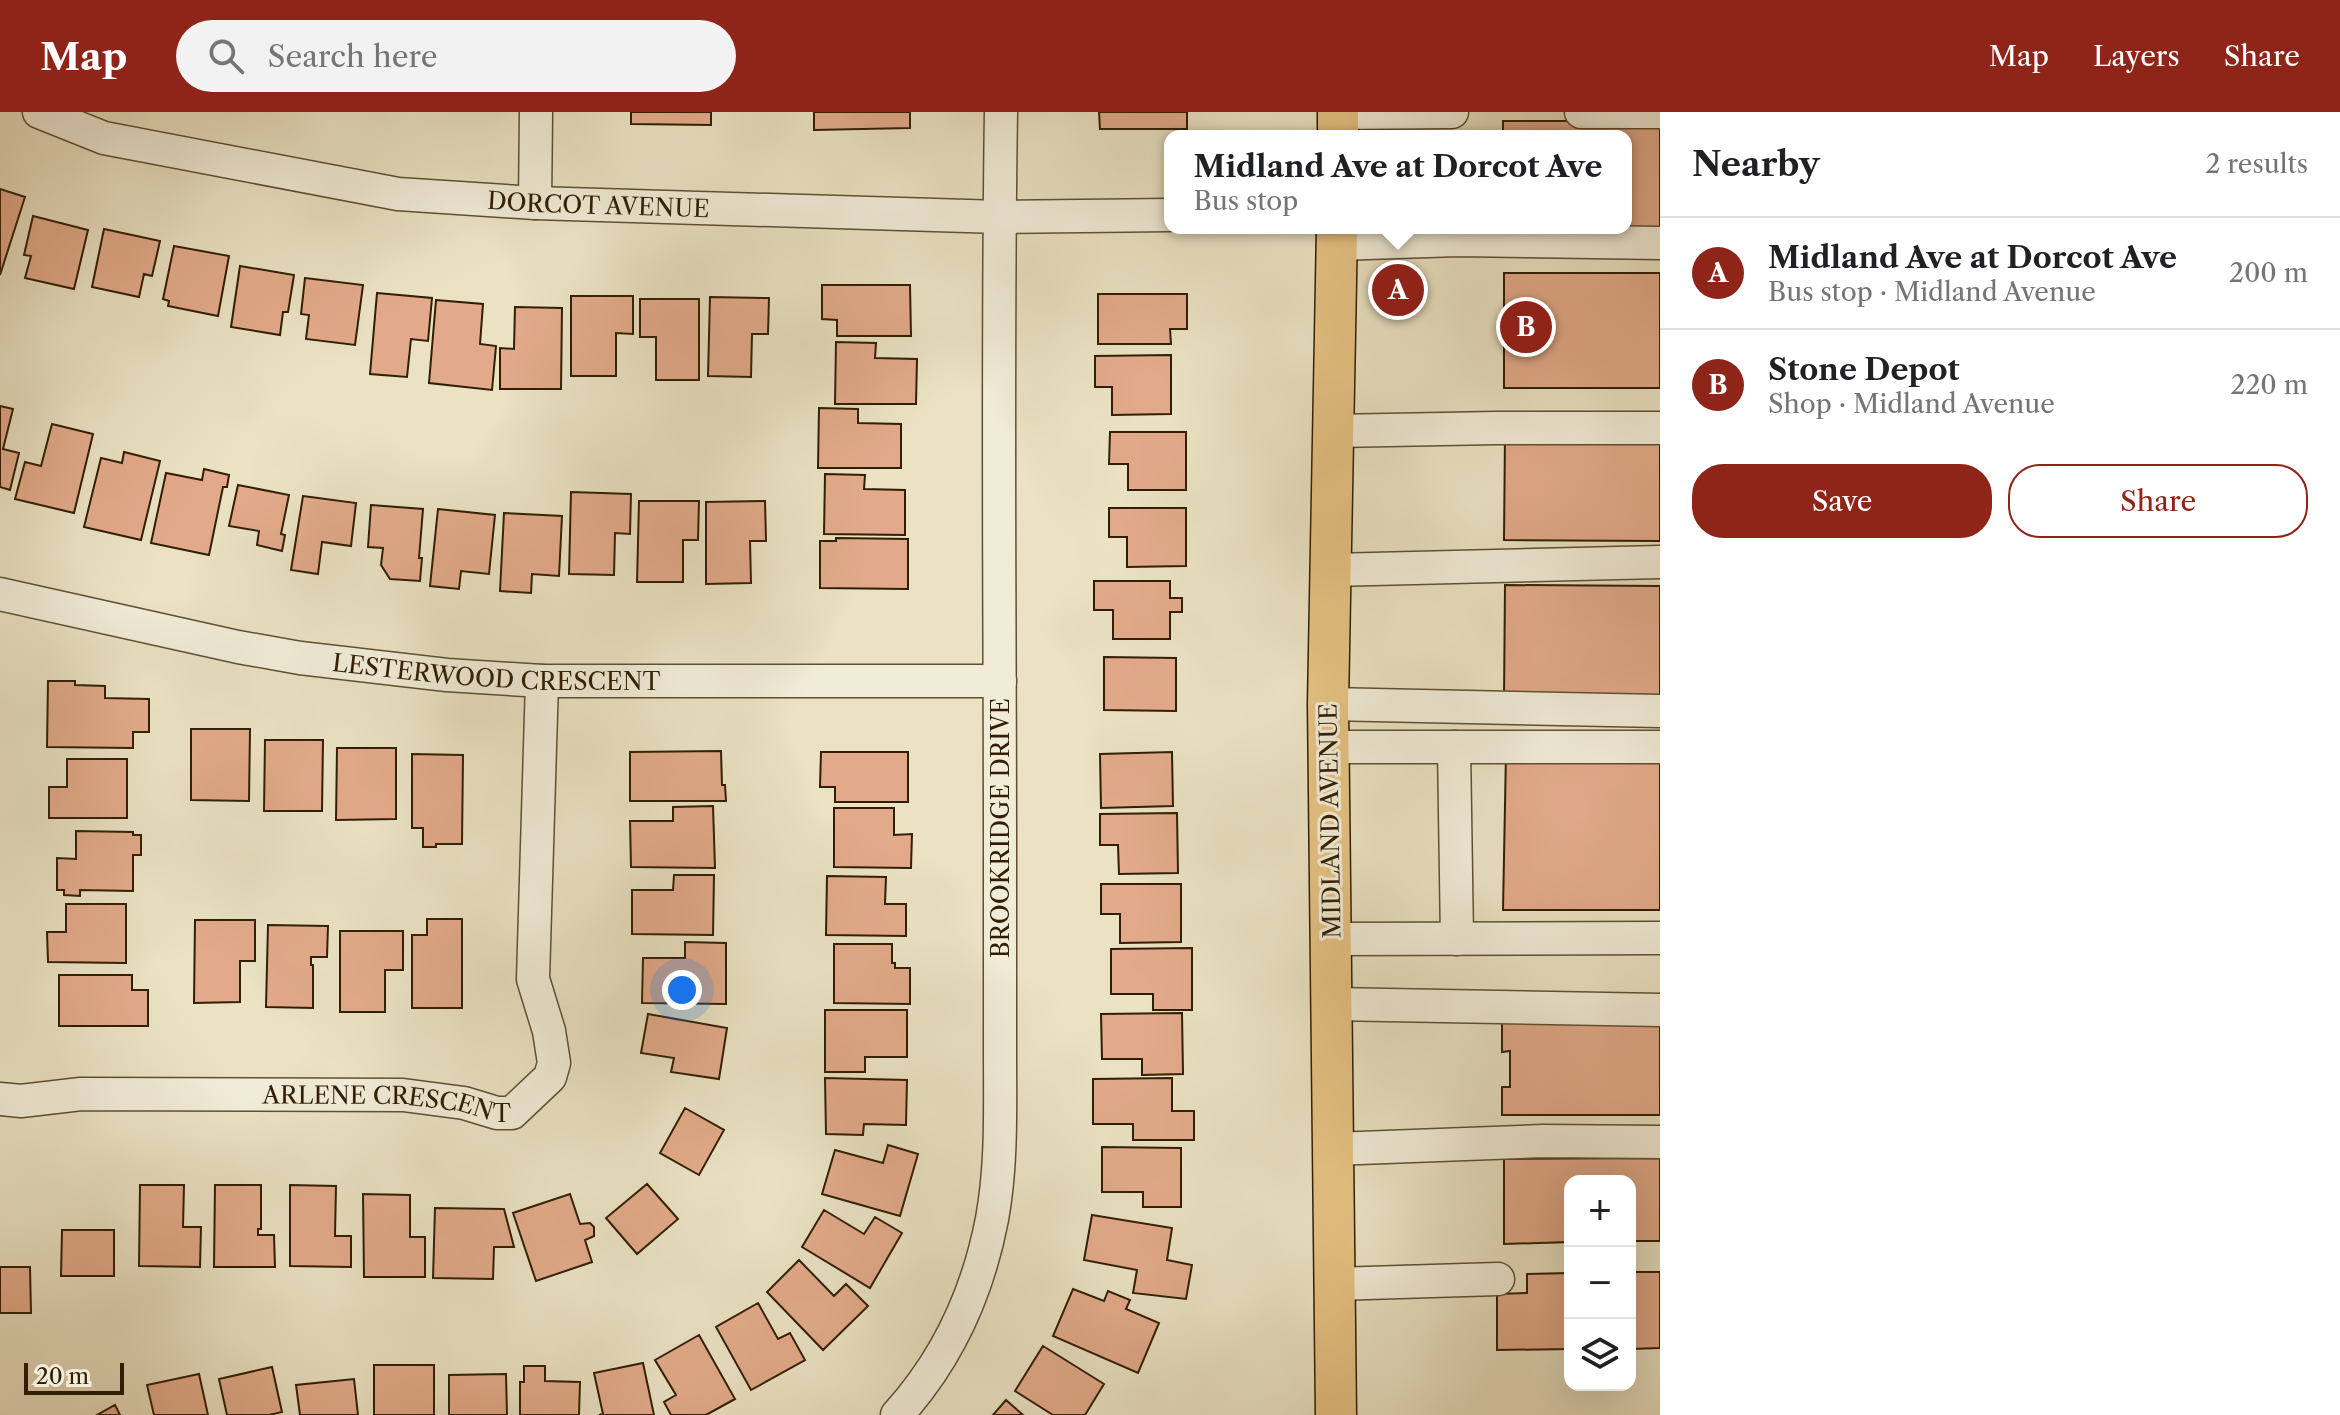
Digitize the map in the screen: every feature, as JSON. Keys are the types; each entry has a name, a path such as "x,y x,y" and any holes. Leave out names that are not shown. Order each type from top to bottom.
{"main road":[{"name":"MIDLAND AVENUE","path":"1336,1415 1328,704 1337,236"}],"street":[{"name":"DORCOT AVENUE","path":"39,112 104,138 398,194 535,203 1000,217 1164,215"},
{"path":"535,203 536,112"},
{"name":"BROOKRIDGE DRIVE","path":"897,1415 926,1381 951,1340 973,1286 992,1218 998,1173 1000,681 997,440 1001,112"},
{"path":"1338,120 1452,112"},
{"path":"1581,112 1660,112"},
{"path":"1337,236 1660,243"},
{"path":"1334,431 1660,428"},
{"path":"1331,570 1660,562"},
{"name":"LESTERWOOD CRESCENT","path":"0,594 180,636 300,658 447,675 542,681 1000,681"},
{"name":"ARLENE CRESCENT","path":"0,1099 21,1101 81,1094 403,1095 464,1103 497,1113 512,1113 550,1077 554,1063 549,1031 533,979 542,681"},
{"path":"1328,704 1660,711"},
{"path":"1328,747 1660,747"},
{"path":"1454,747 1457,939"},
{"path":"1331,939 1660,938"},
{"path":"1332,1004 1660,1010"},
{"path":"1333,1149 1543,1141 1660,1142"},
{"path":"1334,1284 1498,1279"}],"building":[{"path":"631,112 711,112 711,125 631,124"},
{"path":"814,112 910,112 910,128 814,130"},
{"path":"1099,112 1187,112 1187,129 1100,129"},
{"path":"1503,121 1660,121 1660,228 1632,228 1632,130 1503,130"},
{"path":"0,189 25,197 0,275"},
{"path":"33,216 88,230 74,289 25,278 31,256 24,255"},
{"path":"104,229 160,241 152,276 144,274 139,297 92,287"},
{"path":"174,246 229,256 218,316 168,306 169,301 163,299"},
{"path":"240,266 294,275 288,312 283,312 280,335 231,327"},
{"path":"1504,273 1660,273 1660,388 1504,388"},
{"path":"305,278 363,285 355,345 306,339 309,315 301,314"},
{"path":"822,285 910,285 911,336 837,336 837,320 822,319"},
{"path":"377,293 432,298 428,341 411,339 407,377 370,374"},
{"path":"1098,294 1187,294 1187,329 1170,329 1171,344 1098,344"},
{"path":"571,296 633,296 633,334 616,333 616,376 571,376"},
{"path":"710,297 769,298 768,334 752,334 751,377 708,376"},
{"path":"640,299 699,299 699,380 656,380 656,337 640,337"},
{"path":"436,300 483,304 480,344 496,346 492,390 429,383"},
{"path":"515,307 562,308 561,389 500,389 500,348 514,349"},
{"path":"836,342 876,343 875,358 917,359 916,404 835,404"},
{"path":"1171,355 1171,414 1112,415 1112,387 1095,387 1095,356"},
{"path":"0,406 13,409 3,449 19,453 10,490 0,487"},
{"path":"819,408 858,409 858,423 901,424 901,468 818,468"},
{"path":"52,424 93,434 74,513 15,499 25,462 41,466"},
{"path":"1110,432 1186,432 1186,490 1128,490 1128,464 1109,464"},
{"path":"1505,433 1660,434 1660,541 1504,540"},
{"path":"124,452 160,461 141,540 84,527 101,458 122,463"},
{"path":"204,469 229,475 227,487 223,487 209,555 151,543 166,473 202,480"},
{"path":"825,474 865,475 864,489 905,490 905,535 824,534"},
{"path":"238,485 289,495 281,534 285,535 282,551 257,545 259,531 229,526"},
{"path":"571,492 631,494 630,534 615,533 614,575 569,574"},
{"path":"303,496 356,503 351,546 322,542 318,574 291,570"},
{"path":"639,501 699,501 698,540 683,540 683,582 637,582"},
{"path":"765,501 766,541 750,541 751,583 706,584 706,502"},
{"path":"371,505 423,509 420,581 390,579 381,565 383,548 368,547"},
{"path":"1109,508 1186,508 1186,566 1127,567 1127,537 1109,537"},
{"path":"438,509 495,515 489,574 461,571 459,589 430,586"},
{"path":"504,513 562,516 559,576 532,574 531,593 500,591"},
{"path":"836,538 908,539 908,589 820,588 820,541 836,541"},
{"path":"1094,581 1170,581 1170,598 1182,598 1182,612 1170,612 1170,639 1113,639 1113,610 1094,610"},
{"path":"1505,585 1660,586 1660,699 1504,698"},
{"path":"1104,657 1176,658 1176,711 1104,710"},
{"path":"48,681 105,686 105,698 149,699 149,732 133,732 133,748 47,747"},
{"path":"191,729 250,729 249,801 191,800"},
{"path":"265,740 323,740 322,811 264,811"},
{"path":"337,748 396,748 396,819 336,820"},
{"path":"721,751 726,801 630,801 630,752"},
{"path":"821,752 908,752 908,802 835,802 835,787 820,787"},
{"path":"1172,752 1173,806 1101,808 1100,754"},
{"path":"1506,752 1660,753 1660,910 1503,910"},
{"path":"412,754 463,755 462,844 423,847 423,828 412,828"},
{"path":"67,759 127,759 127,818 49,818 49,787 67,787"},
{"path":"713,806 715,868 631,867 630,821 673,821 673,807"},
{"path":"834,808 894,808 894,835 912,834 911,868 834,867"},
{"path":"1177,813 1178,873 1119,874 1118,845 1100,845 1100,814"},
{"path":"76,831 133,832 133,835 141,835 141,855 133,855 133,891 80,890 80,896 64,895 64,890 57,890 57,858 76,859"},
{"path":"674,875 714,875 713,935 632,934 632,890 673,890"},
{"path":"827,876 886,877 885,904 906,904 906,936 826,935"},
{"path":"1101,884 1181,884 1181,942 1120,943 1120,914 1101,914"},
{"path":"66,904 126,904 126,963 48,962 47,932 66,932"},
{"path":"427,919 462,919 462,1008 412,1008 412,935 427,935"},
{"path":"195,920 255,920 255,961 240,961 240,1002 194,1003"},
{"path":"268,925 328,926 327,957 311,957 313,1008 266,1007"},
{"path":"340,931 403,931 403,970 385,970 385,1012 340,1012"},
{"path":"685,942 726,943 726,1004 642,1003 643,958 685,958"},
{"path":"834,944 892,944 895,968 910,968 910,1004 834,1003"},
{"path":"1192,948 1192,1010 1153,1010 1153,994 1111,994 1111,949"},
{"path":"59,975 132,975 132,990 148,990 148,1026 59,1026"},
{"path":"825,1010 907,1010 907,1057 865,1057 865,1072 825,1072"},
{"path":"1182,1013 1183,1074 1142,1075 1142,1059 1102,1059 1101,1014"},
{"path":"648,1014 727,1028 719,1079 671,1072 674,1058 641,1053"},
{"path":"1502,1023 1660,1023 1660,1115 1502,1115 1502,1087 1510,1087 1510,1051 1502,1052"},
{"path":"825,1078 907,1080 906,1125 864,1124 863,1135 826,1134"},
{"path":"1172,1078 1172,1111 1194,1111 1194,1140 1133,1140 1133,1124 1093,1124 1093,1079"},
{"path":"685,1108 724,1130 699,1175 660,1153"},
{"path":"888,1145 918,1154 900,1216 822,1194 835,1150 883,1163"},
{"path":"1102,1147 1181,1148 1181,1207 1143,1207 1143,1192 1102,1192"},
{"path":"1660,1158 1660,1241 1636,1241 1636,1175 1564,1175 1564,1242 1504,1244 1504,1159"},
{"path":"647,1184 678,1219 637,1254 606,1218"},
{"path":"140,1185 184,1185 183,1227 201,1227 200,1267 139,1266"},
{"path":"215,1185 261,1185 261,1229 258,1229 258,1235 274,1235 275,1267 214,1267"},
{"path":"290,1185 336,1186 335,1236 351,1236 351,1267 290,1266"},
{"path":"363,1194 410,1195 410,1237 425,1237 425,1277 364,1277"},
{"path":"570,1194 580,1224 590,1223 594,1227 594,1236 585,1240 592,1262 536,1281 513,1213"},
{"path":"435,1208 504,1209 514,1247 494,1247 493,1279 433,1278"},
{"path":"824,1210 864,1234 875,1217 902,1233 870,1288 802,1247"},
{"path":"1092,1215 1172,1228 1167,1260 1192,1265 1186,1299 1133,1293 1137,1270 1084,1260"},
{"path":"62,1230 114,1230 114,1276 61,1276"},
{"path":"799,1260 834,1296 846,1284 868,1306 823,1350 767,1292"},
{"path":"0,1267 30,1267 31,1313 0,1313"},
{"path":"1636,1272 1660,1272 1660,1348 1636,1349"},
{"path":"1564,1273 1564,1349 1497,1350 1497,1294 1527,1293 1527,1274"},
{"path":"1073,1289 1104,1301 1108,1291 1130,1300 1126,1309 1159,1323 1138,1373 1053,1336"},
{"path":"758,1303 778,1339 790,1333 805,1360 751,1390 716,1327"},
{"path":"699,1335 735,1399 706,1415 671,1415 664,1402 676,1395 655,1360"},
{"path":"1043,1346 1104,1384 1085,1415 1053,1415 1015,1391"},
{"path":"643,1363 654,1415 599,1415 603,1414 594,1373"},
{"path":"374,1365 434,1365 434,1415 374,1415"},
{"path":"524,1366 545,1366 545,1381 580,1382 579,1415 520,1415 520,1382 524,1382"},
{"path":"272,1367 282,1412 227,1415 219,1379"},
{"path":"199,1374 208,1415 154,1415 147,1385"},
{"path":"506,1374 507,1415 449,1415 449,1375"},
{"path":"354,1379 358,1415 300,1415 296,1385"},
{"path":"1006,1400 1023,1415 993,1415"},
{"path":"115,1405 120,1415 97,1415"}],"place":[{"name":"Midland Ave at Dorcot Ave","path":"1398,290"},
{"name":"Stone Depot","path":"1526,327"}]}
